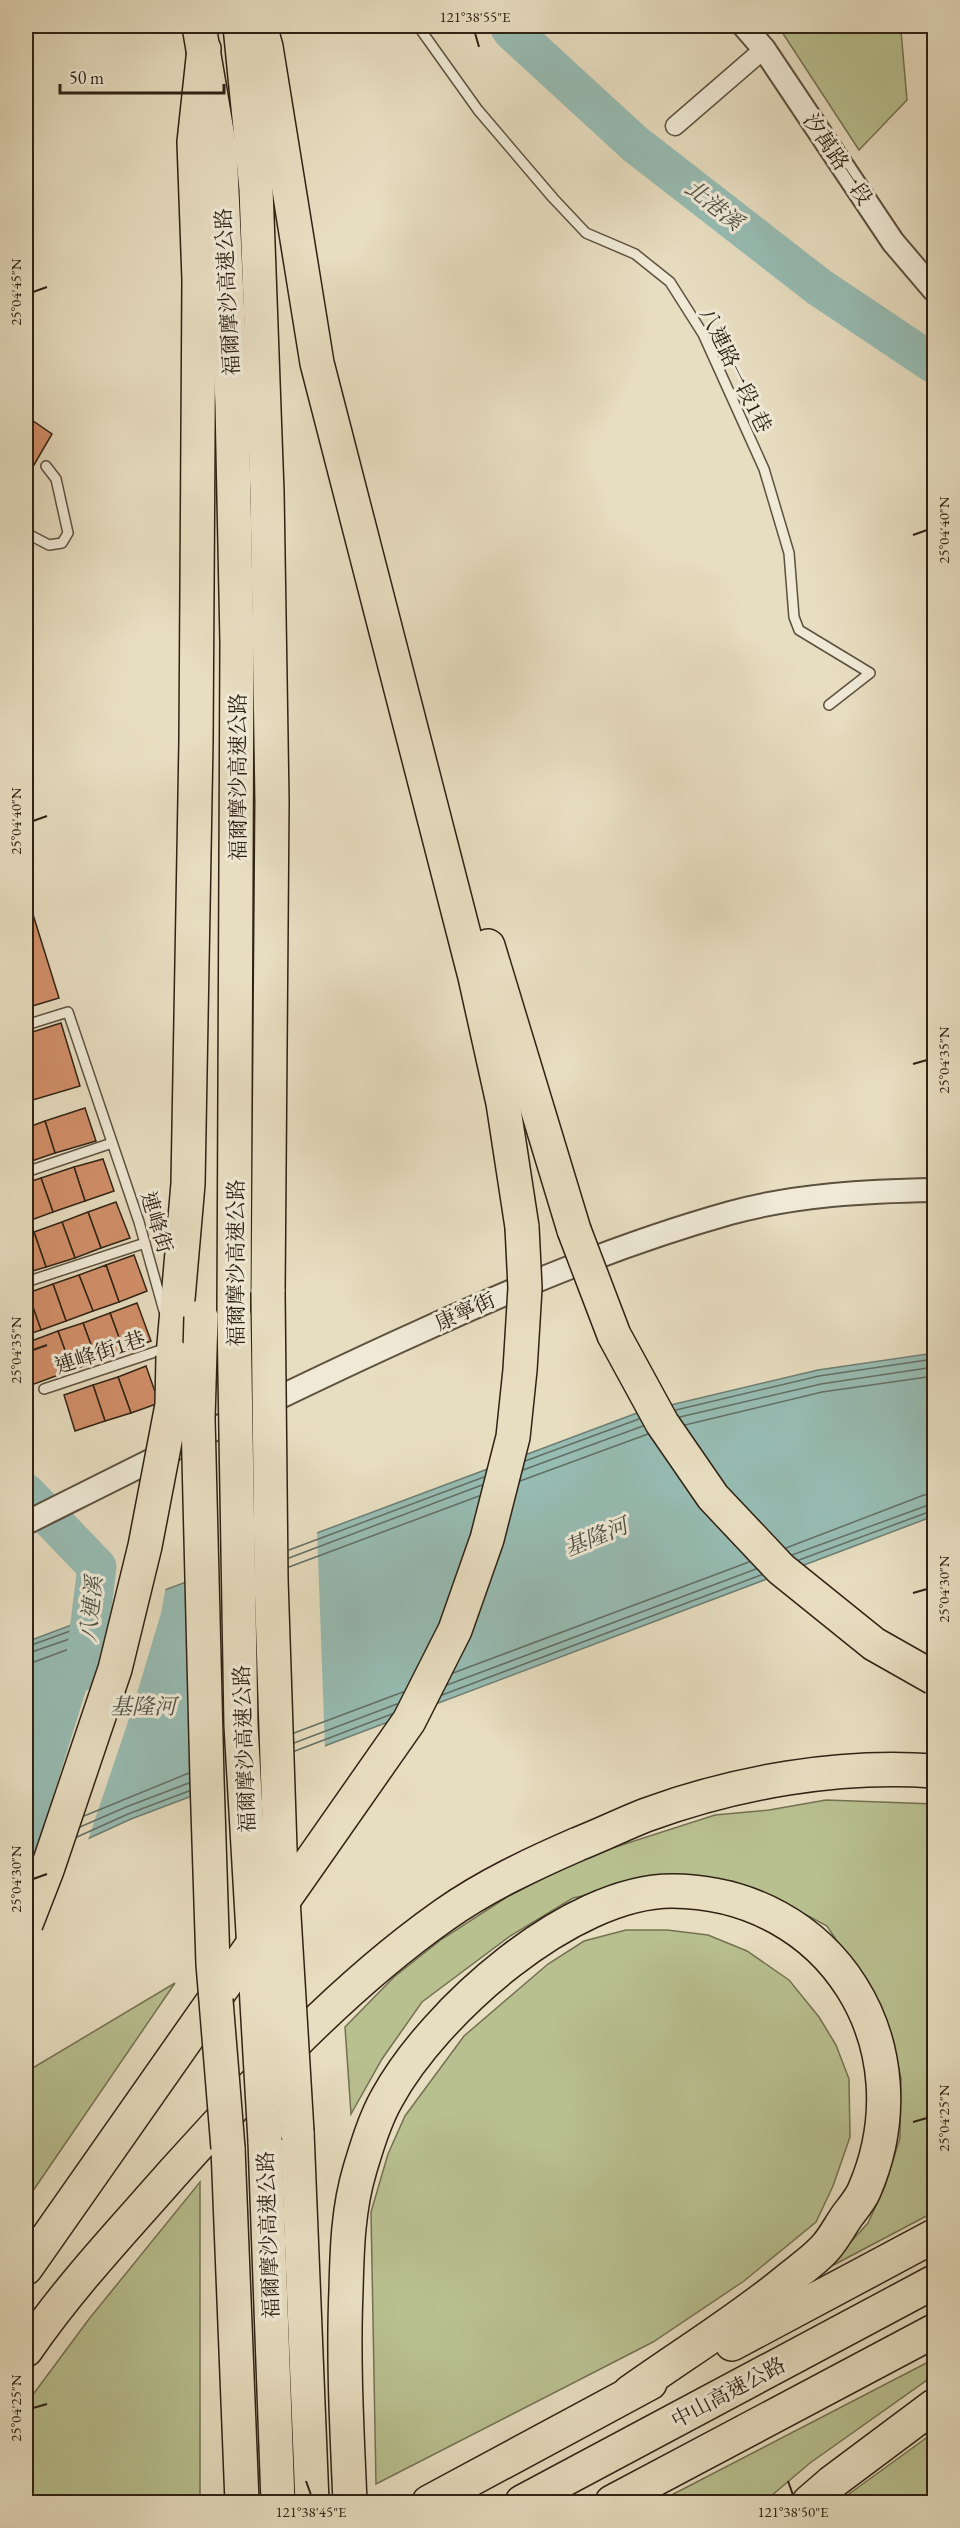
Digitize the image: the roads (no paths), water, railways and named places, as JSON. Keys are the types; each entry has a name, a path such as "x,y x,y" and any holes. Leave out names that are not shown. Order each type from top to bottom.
{"highway":[{"name":"福爾摩沙高速公路","path":"240,26 256,189 267,492 272,801 268,1292 271,1579 280,1825 297,2132 312,2502"},
{"path":"26,2268 409,1721 455,1630 488,1539 513,1437 520,1370 525,1288 522,1227 502,1103 475,978 429,793 368,566 317,363 266,46 260,26"},
{"name":"福爾摩沙高速公路","path":"201,37 220,149 233,427 237,642 234,1316 241,1725 265,2141 278,2502"},
{"path":"26,1924 47,1870 115,1669 145,1546 172,1405 167,1338 188,1184 196,729 199,280 194,142 201,37"},
{"path":"429,793 489,948 574,1230 614,1335 662,1423 713,1497 790,1577 874,1644 934,1678"},
{"path":"188,1184 200,1247 201,1317 198,1418 213,1964 228,2148 242,2502"},
{"path":"26,2350 58,2303 222,2119 341,1997 444,1915 523,1868 647,1815 734,1789 826,1773 903,1769 934,1771"},
{"path":"350,2502 344,2339 348,2229 360,2170 386,2100 423,2043 473,1992 541,1938 609,1903 669,1891 724,1896 772,1915 816,1945 848,1978 868,2014 881,2055 885,2112 879,2145 863,2193 825,2249 748,2313 630,2392"},
{"path":"429,2502 630,2392 708,2357 934,2236"},
{"name":"中山高速公路","path":"522,2502 934,2282"},
{"name":"中山高速公路","path":"612,2502 934,2331"},
{"path":"809,2502 934,2406"}],"street":[{"name":"汐萬路一段","path":"744,26 764,49 893,242 934,290"},
{"path":"675,126 764,49"},
{"name":"康寧街","path":"26,1522 328,1373 511,1290 624,1247 732,1212 793,1201 896,1191 934,1190"}],"lane":[{"name":"八連路一段1巷","path":"418,26 478,110 553,198 586,233 634,254 670,282 703,334 764,469 789,553 794,617 799,630 870,673 829,705"},
{"path":"26,533 49,545 63,543 68,533 56,479 45,466"},
{"name":"連峰街","path":"26,1025 68,1012 145,1243 164,1308 170,1451"},
{"path":"26,1172 112,1143"},
{"path":"26,1282 145,1243"},
{"name":"連峰街1巷","path":"44,1389 167,1338"}],"water":[{"name":"基隆河","path":"934,1353 934,1516 131,1819 26,1867 26,1642 637,1413 818,1370"}],"waterway":[{"name":"北港溪","path":"509,26 635,144 819,287 934,364"},
{"name":"八連溪","path":"26,1493 97,1567 84,1671"}]}
